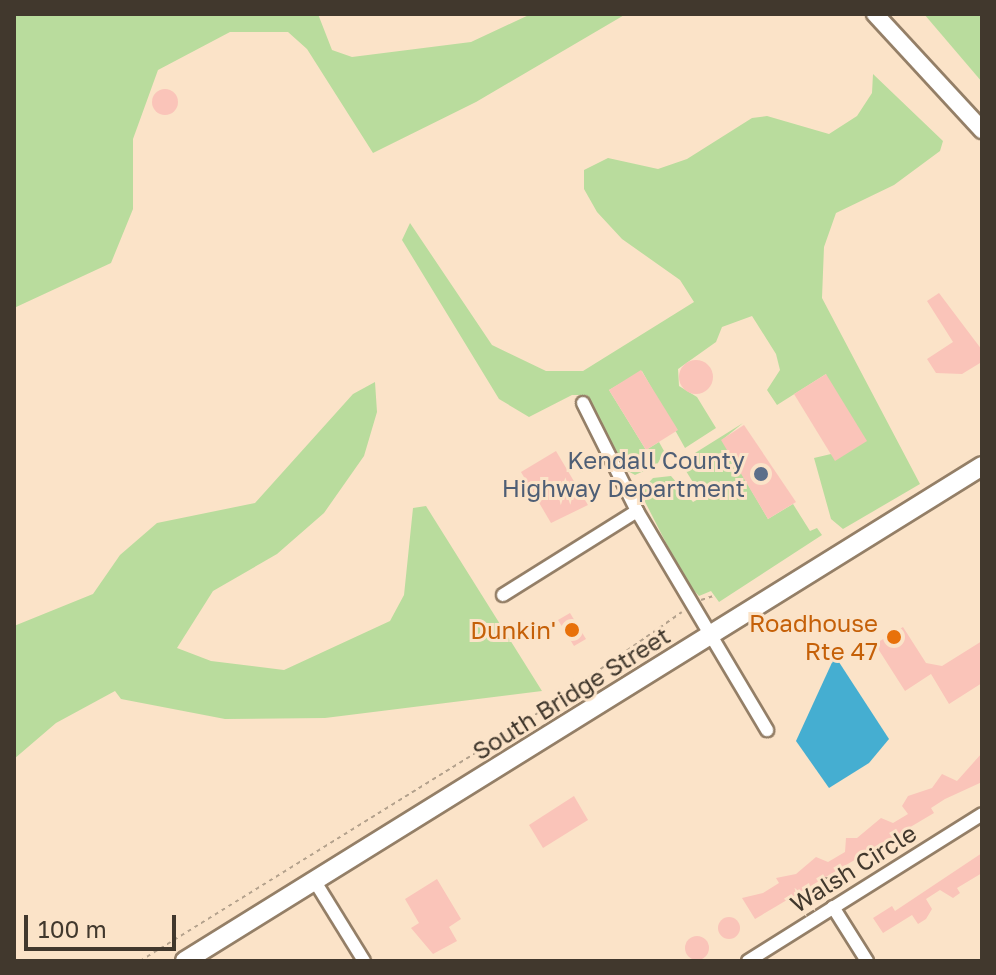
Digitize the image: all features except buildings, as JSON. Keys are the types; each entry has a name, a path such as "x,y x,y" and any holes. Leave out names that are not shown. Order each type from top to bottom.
{"highway":[{"name":"South Bridge Street","path":"185,961 982,466"}],"main road":[{"path":"875,14 982,130"}],"street":[{"path":"583,403 637,511 767,730"},
{"path":"503,595 637,511"},
{"name":"Walsh Circle","path":"748,961 982,814"},
{"path":"314,880 364,961"},
{"path":"833,907 867,961"}],"path":[{"path":"704,598 713,596"},
{"path":"140,961 522,724 681,613"},
{"path":"824,878 833,878"}],"green space":[{"path":"14,14 318,14 332,50 352,57 471,42 531,14 626,14 476,102 373,153 307,49 288,32 230,32 158,70 133,139 133,209 111,263 14,308"},
{"path":"924,14 982,14 982,82"},
{"path":"873,74 943,141 940,151 894,185 836,213 824,247 822,298 920,484 843,529 831,519 814,458 831,454 826,374 777,405 767,390 780,370 776,354 752,316 722,327 716,342 678,369 679,386 697,397 716,428 685,448 642,371 609,390 646,450 659,442 664,451 657,465 635,475 626,470 587,395 572,395 529,417 499,399 402,240 410,223 492,345 546,371 583,371 694,302 680,280 622,239 597,212 584,189 584,170 608,158 658,169 687,159 752,118 767,116 829,134 857,116 872,93"},
{"path":"375,382 377,412 364,456 324,513 277,554 213,591 177,648 211,661 284,670 390,621 404,595 413,508 426,506 542,691 325,718 225,719 121,699 115,691 56,723 14,759 14,626 93,594 120,555 157,523 255,503 353,394"},
{"path":"743,423 722,440 768,519 793,504 810,531 817,528 822,535 719,602 711,591 699,596 686,582 640,492 653,478 671,476 693,502 702,497 686,471 687,458"}],"water":[{"path":"835,656 889,739 869,763 829,788 796,741"}],"place":[{"name":"Kendall County Highway Department","path":"761,474"},
{"name":"Dunkin'","path":"572,630"},
{"name":"Roadhouse Rte 47","path":"894,637"}]}
